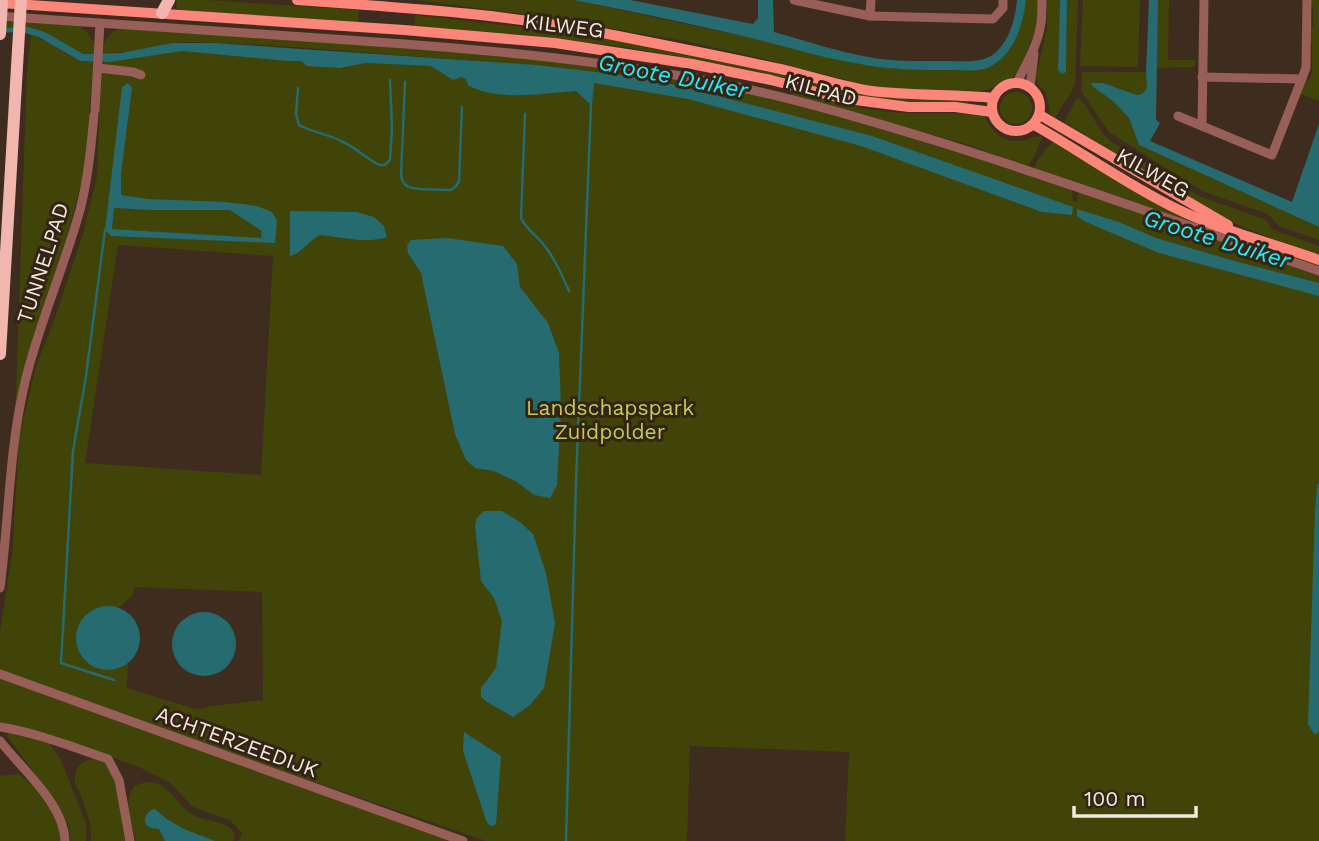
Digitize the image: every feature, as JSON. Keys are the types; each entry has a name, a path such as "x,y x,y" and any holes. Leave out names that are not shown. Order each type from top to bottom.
{"highway":[{"path":"0,354 21,0"},
{"path":"161,7 169,0"},
{"path":"0,34 1,2"}],"main road":[{"name":"KILWEG","path":"297,0 384,2 490,16 617,35 870,91 994,98"},
{"name":"KILWEG","path":"1,2 161,7 555,43 692,64 771,80 839,98 909,107 975,108 992,112"},
{"path":"383,29 384,2"},
{"path":"1017,83 1036,92 1041,107 1037,120 1025,130 1009,131 1000,126 992,112 994,98 1001,88 1017,83"},
{"name":"KILWEG","path":"1037,120 1230,226 1261,240 1318,259"}],"street":[{"path":"794,0 870,16 993,19 1003,8 1003,0"},
{"path":"870,16 871,0"},
{"path":"1030,87 1041,23 1042,0"},
{"path":"1202,126 1204,0"},
{"path":"1178,116 1272,155 1306,68 1307,0"},
{"name":"KILPAD","path":"0,16 400,43 543,56 726,84 824,108 1041,174 1319,271"},
{"name":"TUNNELPAD","path":"0,588 24,387 30,360 66,256 88,175 100,23"},
{"path":"1017,83 1035,48"},
{"path":"98,66 141,75"},
{"path":"1202,77 1302,79"},
{"name":"ACHTERZEEDIJK","path":"0,674 463,841"},
{"path":"0,727 22,730 108,759 116,773 130,841"},
{"path":"0,734 19,757 28,774"},
{"path":"0,741 55,810 64,831 65,841"}],"green space":[{"path":"176,0 359,10 358,23 182,10 177,8"},
{"path":"416,0 573,0 886,68 976,70 994,65 1006,54 1014,42 1026,0 1039,0 1038,24 1018,73 979,91 893,89 862,84 685,41 530,15"},
{"path":"1047,0 1060,0 1058,70 1066,72 1067,0 1078,0 1075,85 1055,118 1050,113 1045,92 1038,84 1036,76 1047,28"},
{"path":"1083,0 1140,0 1138,67 1080,66"},
{"path":"1158,0 1169,0 1168,60 1195,60 1195,67 1156,68"},
{"path":"1310,0 1319,0 1319,101 1301,94 1303,85 1312,73 1310,28 1313,27 1313,6 1310,6"},
{"path":"415,15 591,35 804,79 969,99 968,104 919,103 857,96 750,70 624,47 527,35 414,26"},
{"path":"0,22 79,26 94,43 94,53 82,54 45,32 28,27 0,28"},
{"name":"Landschapspark Zuidpolder","path":"119,29 510,57 698,82 807,107 940,146 1072,189 1073,201 1077,202 1078,193 1081,192 1319,276 1319,283 1311,281 1319,285 1319,841 845,841 849,752 690,746 687,841 486,841 108,711 0,670 0,632 13,547 19,438 36,366 83,234 97,176 101,62 109,62 128,52 102,53 107,39","holes":["171,43 268,45 505,63 667,83 593,83","111,187 120,195 146,199 175,210 114,208 112,229 258,238 269,242 111,236 105,230","118,245 273,256 261,475 85,463","134,587 262,592 263,700 204,709 192,708 127,688 128,663 100,667 87,662 79,645 78,635 82,620 100,608 118,608 133,595"]},
{"path":"31,34 80,61 92,61 93,65 85,169 64,248 26,360 15,423 27,71"},
{"path":"1082,72 1146,72 1147,88 1142,94 1137,95 1103,83 1093,83 1093,86 1129,118 1139,145 1319,227 1319,240 1279,226 1268,214 1202,191 1109,132 1081,91"},
{"path":"793,92 878,111 984,116 994,131 1008,140 1042,137 1028,166 969,145 791,95"},
{"path":"1016,92 1027,97 1032,108 1027,119 1016,124 1005,119 1000,108 1005,97"},
{"path":"1077,98 1084,103 1103,134 1112,142 1199,196 1266,220 1273,230 1319,246 1319,254 1238,225 1064,122"},
{"path":"1054,142 1145,195 1319,264 1319,268 1034,168 1039,157"},
{"path":"0,678 452,841 239,841 242,833 230,820 193,807 169,782 141,768 51,735 0,723"},
{"path":"9,732 43,740 60,758 86,823 86,841 71,841 68,824 55,800 7,736"},
{"path":"95,759 106,764 114,775 128,841 91,841 88,818 75,777 82,763"},
{"path":"18,774 33,786 47,803 57,822 60,841 0,841 0,776"},
{"path":"146,782 166,789 190,813 227,826 235,834 233,841 216,841 202,837 160,813 146,814 146,821 147,826 159,829 165,841 136,841 129,813 129,799 134,786"}],"water":[{"path":"573,0 630,0 753,24 758,18 758,0 773,0 774,32 873,58 966,61 990,57 1000,48 1011,29 1017,0 1026,0 1020,28 1007,53 988,68 967,71 898,69 849,62"},
{"path":"1060,0 1067,0 1066,72 1062,74 1058,70"},
{"path":"1149,0 1158,0 1156,120 1160,123 1150,141 1292,202 1319,124 1319,227 1139,145 1129,118 1114,102 1092,86 1092,83 1103,83 1137,95 1147,88"},
{"path":"28,27 45,32 83,54 121,53 172,43 215,43 536,65 630,76 667,83 872,136 1073,207 1072,215 1042,212 861,146 688,99 594,83 592,104 576,91 506,95 479,90 468,85 466,79 461,77 453,80 431,66 365,63 340,68 307,66 301,61 182,51 109,62 80,61 39,37 25,33 0,32 0,28"},
{"path":"128,83 132,88 121,173 121,195 257,206 272,212 277,221 275,243 111,236 105,230 122,87","holes":["114,208 230,210 262,231 261,238 112,229"]},
{"path":"1077,209 1119,222 1156,238 1319,283 1319,296 1159,253 1086,222 1077,216"},
{"path":"290,211 356,212 374,217 384,226 387,237 363,240 320,235 290,256"},
{"path":"447,238 503,246 517,264 520,287 548,323 559,353 561,408 557,485 550,498 534,495 517,482 494,471 475,468 466,460 455,434 421,273 408,253 407,245 411,240"},
{"path":"1319,483 1319,731 1315,735 1308,724 1315,511"},
{"path":"484,511 502,511 533,534 546,573 555,623 544,688 530,705 513,717 481,697 481,688 496,668 502,621 494,598 481,581 475,526 477,518"},
{"path":"108,606 126,612 134,620 140,638 134,656 126,664 108,670 90,664 82,656 76,638 82,620 90,612"},
{"path":"204,612 222,618 230,626 236,644 230,662 222,670 204,676 186,670 178,662 172,644 178,626 186,618"},
{"path":"464,732 501,756 496,824 492,826 486,820 463,751"},
{"path":"155,809 184,829 215,841 165,841 159,829 150,828 145,823 147,814"}],"waterway":[{"path":"298,88 296,114 299,125 336,139 379,165 385,165 390,160 392,127 390,80"},
{"path":"405,82 401,175 403,182 410,188 451,190 456,186 459,181 462,107"},
{"path":"566,841 576,482 591,104"},
{"path":"525,114 521,218 548,250 569,291"},
{"path":"105,230 86,376 73,451 61,663 114,680"}],"water label":[{"name":"Groote Duiker","path":"673,76"},
{"name":"Groote Duiker","path":"1217,239"}]}
